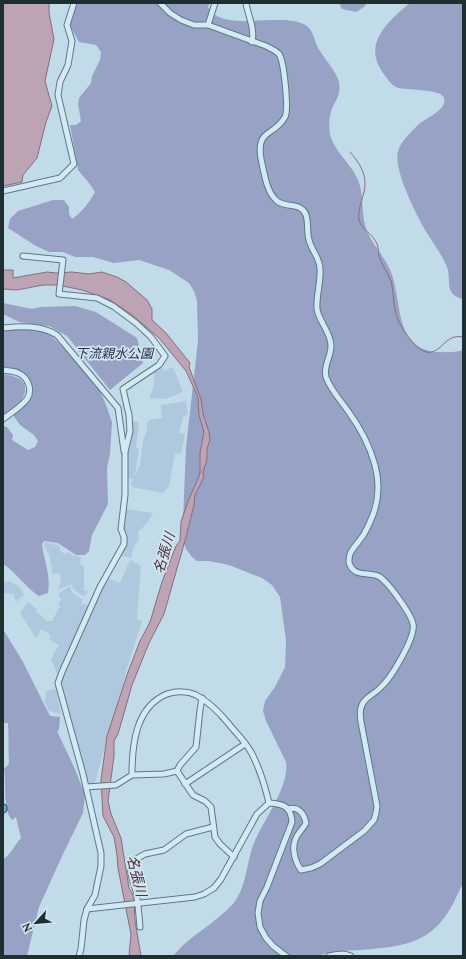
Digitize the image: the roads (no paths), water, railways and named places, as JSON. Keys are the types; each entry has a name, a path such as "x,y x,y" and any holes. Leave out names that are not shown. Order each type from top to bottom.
{"street":[{"path":"3,191 60,178 74,164 58,96 60,82 68,65 72,41 67,25 74,3"},
{"path":"160,3 170,13 181,20 194,25 208,26 274,49 280,56 287,112 279,125 264,136 261,141 260,148 268,187 274,199 279,203 299,207 303,210 306,216 308,237 319,261 320,269 317,308 329,336 331,346 326,367 326,375 329,383 352,416 375,464 378,490 374,511 364,533 351,552 349,564 357,572 376,575 385,580 408,613 413,626 413,633 410,641 387,681 363,702 360,709 361,722 377,806 376,813 370,825 361,834 320,864 301,870 296,864 294,850 298,834 306,823 305,818 298,809 288,809"},
{"path":"208,26 215,3"},
{"path":"246,3 254,35 252,42"},
{"path":"23,256 63,260 59,294 97,298 114,306 146,332 165,356 159,364 123,388 129,415 130,432 125,452"},
{"path":"3,328 40,328 57,335 118,408 125,452 125,495 121,529 124,537 124,544 100,587 58,683 86,787 100,853 101,866 95,895 86,909 81,949 78,956"},
{"path":"3,370 18,373 23,376 29,385 30,392 22,403 3,419"},
{"path":"132,775 132,751 134,739 140,720 151,704 172,692 195,694 215,709 245,744 256,763 269,803"},
{"path":"177,771 180,765 196,747 202,698"},
{"path":"185,784 245,744"},
{"path":"86,787 116,785 132,775 164,774 177,771"},
{"path":"177,771 192,795 205,801 211,807 215,836 220,844 234,857"},
{"path":"86,909 178,899 204,894 214,888 221,879 257,814 269,803 282,804 288,809 291,816 290,828 268,887 260,901 258,913 260,927 266,938 273,946 286,956"},
{"path":"140,927 138,904 130,869 131,862 145,854 164,850 186,834 213,827"},
{"path":"329,956 337,954 346,954 351,956"}],"waterway":[{"path":"350,152 361,168 365,179 359,220 377,244 380,259 391,281 396,313 401,326 417,347 426,352 431,352 440,348 451,338 463,337"}],"park label":[{"name":"下流親水公園","path":"114,353"}],"water label":[{"name":"名張川","path":"164,553"},
{"name":"名張川","path":"137,876"}]}
